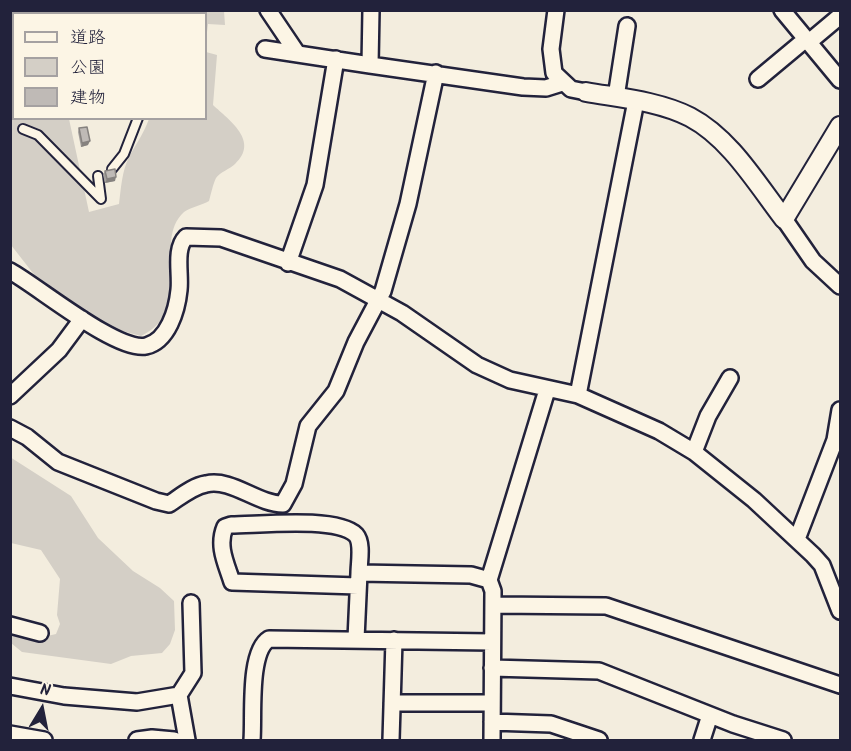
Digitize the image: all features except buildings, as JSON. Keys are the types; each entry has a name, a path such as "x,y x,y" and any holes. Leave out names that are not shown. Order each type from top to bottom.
{"street":[{"path":"268,10 297,53"},
{"path":"370,64 371,10"},
{"path":"556,10 550,61 554,73 562,83 571,89 636,101 680,113 707,129 739,161 813,261 840,286"},
{"path":"782,10 840,80"},
{"path":"758,79 840,16"},
{"path":"616,97 627,26"},
{"path":"265,49 534,87 546,88 562,83"},
{"path":"288,263 315,185 336,59"},
{"path":"10,428 27,437 58,462 156,501 169,504 208,483 227,486 268,502 282,504 294,484 308,426 336,391 383,291 408,204 436,74"},
{"path":"578,395 636,101"},
{"path":"784,219 840,126"},
{"path":"10,271 82,319 135,345 145,346 157,341 167,330 178,302 181,242 186,237 221,238 250,246 288,263 340,279 378,298 434,333 477,365 510,380 578,395 659,431 694,452 754,500 822,565 840,611"},
{"path":"10,396 59,350 82,319"},
{"path":"694,452 708,416 730,378"},
{"path":"489,580 547,390"},
{"path":"796,539 835,440 840,410"},
{"path":"356,639 358,579 360,542 357,536 337,526 231,525 225,527 221,549 232,582 358,579 471,575 489,580 493,586 492,741"},
{"path":"187,741 179,695 193,673 191,603"},
{"path":"493,605 606,606 840,685"},
{"path":"10,625 40,633"},
{"path":"252,741 256,659 263,643 269,639 492,642"},
{"path":"391,741 394,640"},
{"path":"492,668 599,671 783,741"},
{"path":"10,686 64,696 137,702 179,695"},
{"path":"392,703 492,703"},
{"path":"702,741 710,715"},
{"path":"492,722 551,724 599,741"},
{"path":"10,734 44,741"},
{"path":"137,741 152,738 174,741"}],"lane":[{"path":"112,169 123,154 137,120"},
{"path":"23,129 38,135 101,199 98,176"}],"green space":[{"path":"11,11 30,12 12,12 12,120 69,120 89,212 119,204 127,162 149,120 207,120 207,52 217,55 213,105 234,124 243,139 244,147 242,155 235,164 216,178 209,201 184,212 175,225 171,240 172,292 168,309 158,324 141,336 104,326 36,277 11,245"},
{"path":"224,11 225,25 208,24 207,32 207,12 112,12"},
{"path":"10,457 71,496 98,538 133,571 160,588 174,601 175,630 170,644 162,653 131,656 111,664 22,652 11,643 11,630 43,637 56,634 60,624 57,615 60,579 41,550 11,543"}]}
